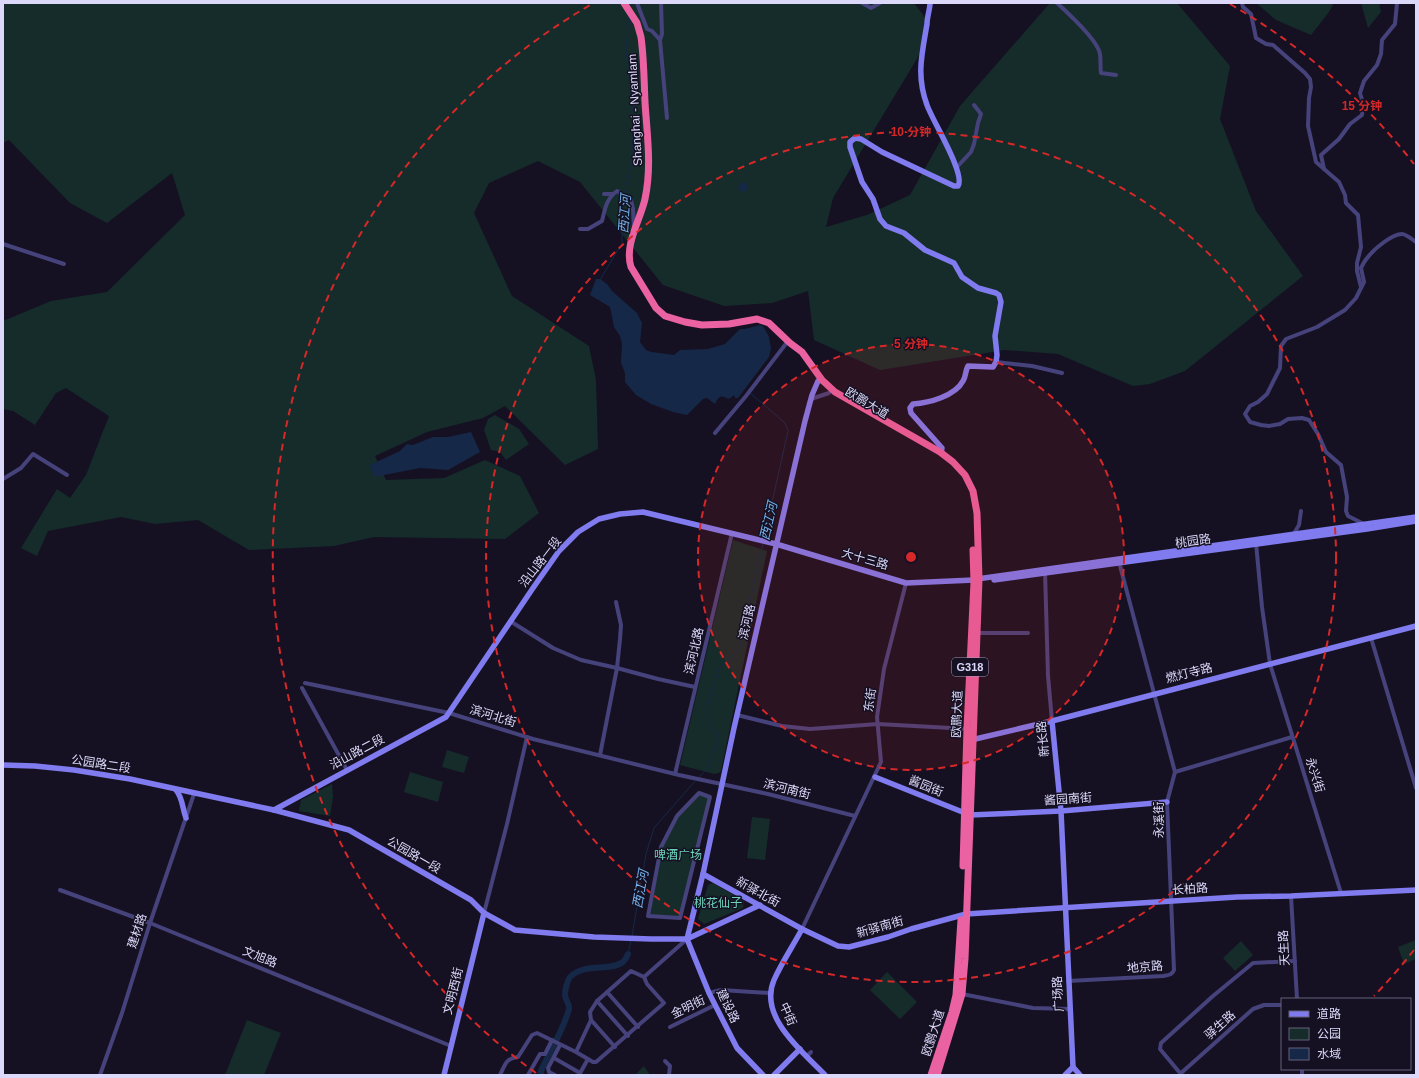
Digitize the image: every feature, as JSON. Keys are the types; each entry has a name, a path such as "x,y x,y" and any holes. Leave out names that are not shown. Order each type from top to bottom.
{"highway":[{"name":"Shanghai - Nyamlam","path":"624,3 640,29 649,166 645,198 634,232 629,256 631,267 650,300 660,313 685,322 702,325 729,324 760,319 769,323 802,352 820,381 835,392 941,453 960,468 973,491 976,506 976,580"},
{"name":"欧鹏大道","path":"820,381 829,393 940,458 954,468 961,476 967,487 972,503 977,633 970,728"},
{"name":"欧鹏大道","path":"936,1075 962,994 965,959 964,914 976,580"},
{"name":"欧鹏大道","path":"931,1075 952,1012 956,995 964,914"}],"street":[{"path":"661,3 662,34 660,40 667,118"},
{"path":"862,3 871,8 880,3"},
{"path":"930,3 920,66 921,90 956,167 960,178 960,184 957,186 882,152 861,139 855,138 850,142 852,154 862,182 873,199 880,218 886,226 904,233 925,250 954,263 962,277 978,288 999,295 1001,302 995,336 997,355 996,362 993,366 968,366 964,380 959,388 951,394 932,402 913,404 910,408 911,413 942,448 941,453"},
{"path":"1057,3 1083,29 1095,44 1100,53 1099,64 1101,73 1116,75"},
{"path":"1242,3 1243,7 1251,14 1256,38 1273,46 1310,79 1311,87 1308,126 1316,162 1339,182 1345,195 1346,203 1358,214 1361,247 1357,263 1357,271 1361,287"},
{"path":"1324,170 1320,155 1339,139 1350,124 1362,115 1363,103 1360,93 1364,81 1377,64 1381,54 1382,40 1395,24 1397,3"},
{"path":"632,15 637,4"},
{"path":"637,4 647,29 652,31 660,40"},
{"path":"956,167 971,152 974,144 981,114 974,105"},
{"path":"604,194 612,194 617,191 631,200 634,232"},
{"path":"580,229 588,229 602,221 606,204 612,194"},
{"path":"1367,525 1348,516 1346,511 1347,496 1341,465 1326,452 1318,434 1309,420 1302,418 1288,419 1280,424 1269,426 1250,422 1245,414 1250,406 1258,402 1267,394 1280,368 1281,346 1286,339 1317,327 1344,310 1356,298 1364,282 1361,268 1376,248 1392,237 1400,234 1404,234 1416,242"},
{"path":"3,244 64,264"},
{"path":"715,433 750,392 789,342"},
{"path":"996,362 1032,366 1062,373"},
{"name":"滨河路","path":"687,940 776,544 811,399 820,381"},
{"path":"811,399 829,393"},
{"path":"3,479 21,468 34,454 67,475"},
{"name":"沿山路一段","path":"449,713 510,621 559,551 578,532 599,519 620,514 643,512 747,537"},
{"path":"1293,535 1300,520 1301,512"},
{"path":"1256,541 1416,517"},
{"name":"桃园路","path":"976,580 1256,541 1360,530 1416,521"},
{"name":"滨河北路","path":"677,774 695,687 732,533"},
{"name":"大十三路","path":"747,537 776,544 906,583 976,580"},
{"name":"永兴街","path":"1256,541 1262,607 1270,664 1341,893"},
{"name":"永溪街","path":"1119,561 1175,772 1167,802 1172,901"},
{"name":"新长路","path":"1045,571 1048,676 1061,811 1065,908"},
{"name":"东街","path":"802,928 881,762 877,717 884,668 906,583"},
{"path":"600,755 617,668 620,625 616,602"},
{"path":"510,621 553,648 581,660 695,687"},
{"name":"燃灯寺路","path":"970,740 1052,721 1416,626"},
{"path":"977,633 1028,633"},
{"path":"1371,638 1416,788"},
{"name":"滨河北街","path":"305,683 449,713 527,737 714,783"},
{"path":"302,688 347,770"},
{"name":"沿山路二段","path":"274,810 446,717 449,713"},
{"path":"737,715 782,726 810,728 878,724 970,728"},
{"path":"484,913 508,824 527,737"},
{"path":"1175,772 1292,737"},
{"name":"公园路二段","path":"3,765 35,766 74,770 130,779 194,794"},
{"name":"酱园街","path":"875,777 967,814"},
{"name":"滨河南街","path":"714,783 768,794 856,816"},
{"path":"176,790 181,795 186,818"},
{"path":"699,793 710,797 680,918 648,916 661,847 677,816 699,793"},
{"name":"公园路一段","path":"194,794 274,810 349,830 471,900 484,913 515,930 616,938 687,940"},
{"name":"建材路","path":"100,1075 194,794"},
{"name":"酱园南街","path":"967,814 1061,811 1167,802"},
{"name":"新驿北街","path":"703,874 802,928"},
{"name":"文旭路","path":"60,890 150,923 451,1046"},
{"name":"长柏路","path":"964,914 1237,897 1416,890"},
{"name":"天生路","path":"1291,896 1297,998"},
{"name":"地京路","path":"1068,981 1163,976 1173,973 1172,901"},
{"path":"644,977 687,940 760,905"},
{"name":"广场路","path":"1065,908 1073,1067"},
{"name":"文明西街","path":"444,1075 484,913"},
{"name":"新驿南街","path":"802,928 838,946 849,947 888,938 911,929 964,914"},
{"name":"中街","path":"802,928 773,981 770,993 771,1001 776,1018 785,1034 800,1049 809,1054 825,1075"},
{"name":"建设路","path":"687,940 709,994 737,1048 763,1075"},
{"path":"1179,1074 1160,1049 1161,1043 1213,996 1253,963 1295,961"},
{"path":"500,1075 508,1061 511,1058 518,1058 532,1035 536,1033 576,1052 593,1062 596,1062 628,1036 664,1003 647,984 644,977 631,971 597,1001 590,1012 591,1020 576,1052"},
{"path":"709,994 721,990 770,993"},
{"path":"607,992 638,1027"},
{"path":"962,994 1032,1008 1070,1009"},
{"path":"597,1001 628,1036"},
{"name":"金明街","path":"670,1027 715,1005"},
{"name":"驿生路","path":"1179,1074 1253,1009 1264,1005 1281,1005"},
{"path":"591,1020 615,1047"},
{"path":"555,1042 554,1058 548,1068 549,1072 555,1075"},
{"path":"528,1075 540,1054 545,1054 555,1042"},
{"path":"774,1075 800,1049"},
{"path":"554,1058 579,1074 588,1059"},
{"path":"665,1061 670,1066 669,1075"},
{"path":"1065,1075 1073,1067 1080,1075"}],"green space":[{"path":"3,3 914,3 930,24 918,57 833,198 826,227 867,215 910,195 960,106 1050,3 1177,3 1230,66 1220,119 1256,211 1303,276 1185,371 1150,384 1133,386 1058,354 1005,350 880,370 814,340 808,291 772,303 724,306 663,285 580,182 538,161 489,183 474,213 512,296 589,346 596,380 598,449 565,465 505,406 483,418 427,432 375,456 386,480 444,478 485,460 520,476 539,513 505,539 374,537 334,546 249,550 198,520 155,524 121,517 48,531 37,556 21,548 57,489 70,498 86,475 109,416 66,388 56,393 35,425 13,411 3,409 3,321 51,301 107,292 185,215 172,173 107,223 70,203 9,140 3,143"},
{"path":"1256,3 1334,3 1311,35 1276,20"},
{"path":"1361,3 1379,3 1381,12 1368,28"},
{"path":"495,415 519,429 529,444 506,460 500,452 491,450 484,430 488,419"},
{"path":"733,540 767,551 721,771 714,774 680,765"},
{"path":"447,750 469,757 464,773 442,767"},
{"path":"410,772 443,782 438,802 404,792"},
{"path":"332,784 333,797 330,816 299,811 301,800"},
{"name":"啤酒广场","path":"699,793 710,797 680,918 648,916 661,847 677,816"},
{"path":"752,817 770,819 765,860 747,858"},
{"name":"桃花仙子","path":"713,883 744,901 743,908 704,924 698,919 708,885"},
{"path":"1416,940 1416,959 1404,964 1398,947"},
{"path":"1241,941 1253,955 1235,971 1223,958"},
{"path":"887,972 917,1002 900,1019 870,990"},
{"path":"247,1020 281,1033 264,1075 225,1075"},
{"path":"644,1066 650,1075 635,1075"}],"water":[{"path":"741,183 745,183 747,187 745,191 741,191 739,189 739,185"},
{"path":"596,279 600,279 607,284 612,291 637,313 642,323 640,342 646,350 674,355 680,350 708,349 725,344 740,329 760,325 763,326 769,337 771,349 769,357 738,398 735,398 734,395 729,399 720,397 715,404 707,398 703,399 687,415 673,412 651,404 636,395 625,382 625,373 621,363 622,344 620,336 614,327 610,307 590,295"},
{"path":"471,432 480,452 448,470 420,468 374,477 370,465 400,451 407,444 413,445 433,437 448,437"}],"waterway":[{"name":"西江河","path":"624,193 631,167 634,121 626,49 629,16"},
{"name":"西江河","path":"600,280 622,243 623,198"},
{"name":"西江河","path":"750,393 784,422 788,431 764,538"},
{"name":"西江河","path":"699,777 708,768 717,743 717,734 708,722 707,712 709,700 719,668 739,650 763,544"},
{"name":"西江河","path":"632,936 646,854 654,828 695,781"},
{"name":"西江河","path":"628,954 631,941"},
{"name":"西江河","path":"541,1075 541,1071 560,1033 569,1009 565,995 566,986 570,977 576,972 590,968 618,965 623,962 628,954"}]}
